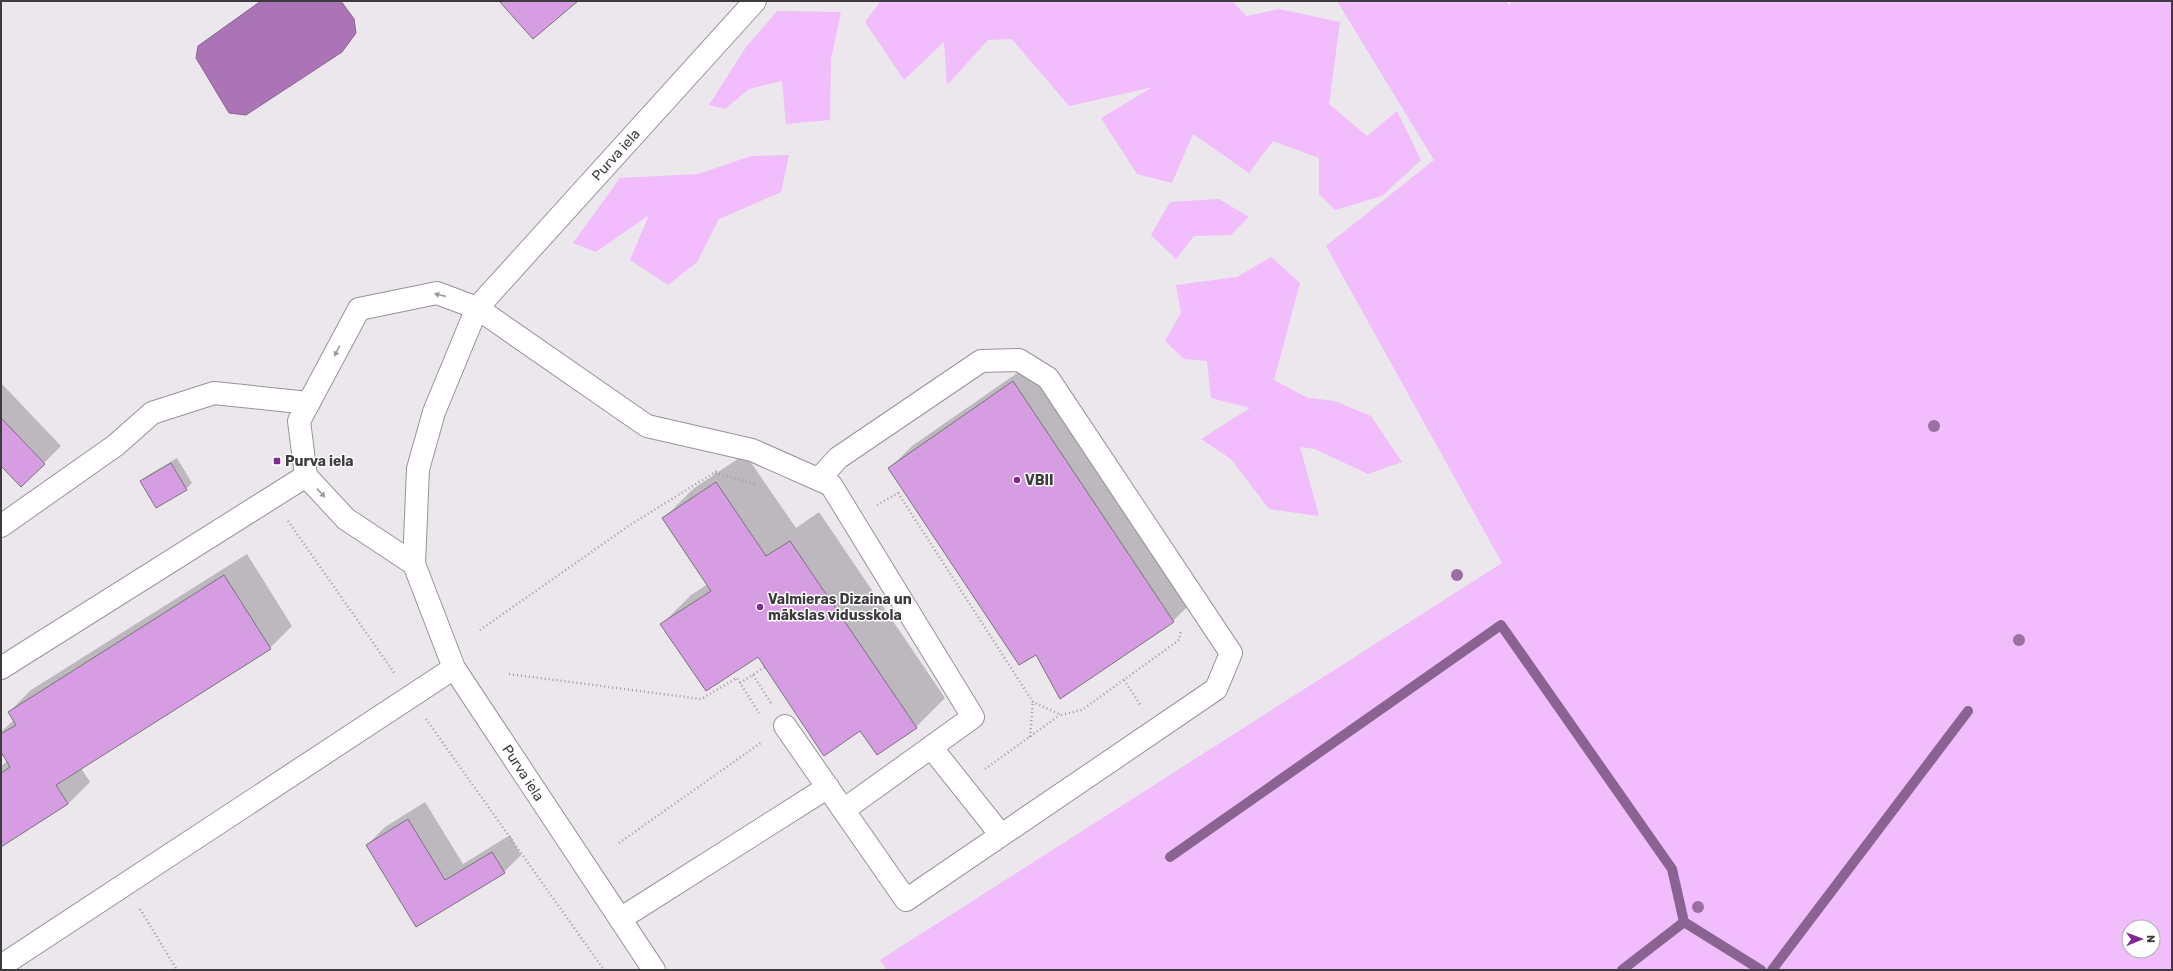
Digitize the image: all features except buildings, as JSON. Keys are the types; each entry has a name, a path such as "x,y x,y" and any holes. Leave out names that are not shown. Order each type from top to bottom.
{"street":[{"name":"Purva iela","path":"654,970 454,668 414,564 418,469 434,412 476,308 755,1"},
{"path":"414,564 346,519 306,476 299,421 359,309 436,293 476,308 647,426 752,450 831,485 973,717 845,809"},
{"path":"779,730 845,809 906,900 1216,689 1231,653 1048,378 1019,360 981,361 838,458 818,480"},
{"path":"1,526 116,444 152,413 214,393 309,403"},
{"path":"1,668 306,476"},
{"path":"1,966 454,668"},
{"path":"931,747 1001,835"},
{"path":"620,919 828,787"}],"path":[{"path":"480,630 630,525 752,450"},
{"path":"852,519 898,493 1033,702 1061,714"},
{"path":"284,516 392,671"},
{"path":"962,786 1061,714 1082,710 1088,706 1179,640 1182,627"},
{"path":"740,683 765,667"},
{"path":"509,674 702,699 737,678 779,730 619,843"},
{"path":"1030,737 1033,702"},
{"path":"425,717 604,970"},
{"path":"124,884 177,970"}],"shaded area":[{"path":"261,1 341,1 354,19 356,33 342,52 246,115 229,113 196,58 198,46"},
{"path":"881,1 1231,1 1247,16 1279,9 1340,22 1329,104 1367,136 1397,111 1421,160 1382,196 1335,210 1319,194 1319,158 1273,141 1249,173 1193,134 1172,183 1137,174 1101,118 1153,87 1069,106 1012,39 988,40 947,85 944,42 904,80 865,22"},
{"path":"1337,1 1506,1 1509,5 1512,1 2172,1 2172,970 887,970 880,960 1502,563 1326,246 1434,160"},
{"path":"777,11 841,12 831,59 830,120 786,124 782,81 749,89 725,109 709,105 746,47"},
{"path":"789,155 781,192 719,219 697,262 668,285 630,260 649,215 596,252 573,243 620,178 698,174 751,156"},
{"path":"1219,199 1249,217 1231,235 1194,236 1176,259 1151,235 1170,202"},
{"path":"1271,257 1300,283 1274,380 1308,398 1335,401 1371,416 1402,462 1368,474 1315,449 1300,447 1319,516 1269,509 1231,459 1201,439 1250,408 1211,398 1207,361 1184,359 1165,341 1181,313 1176,285 1237,277"}],"waterway":[{"path":"1170,857 1501,625 1672,869 1684,922 1761,970"},
{"path":"1772,970 1968,711"},
{"path":"1622,970 1684,922"}],"place":[{"name":"Purva iela","path":"277,461"},
{"name":"VBII","path":"1017,480"},
{"name":"Valmieras Dizaina un mākslas vidusskola","path":"760,607"}]}
